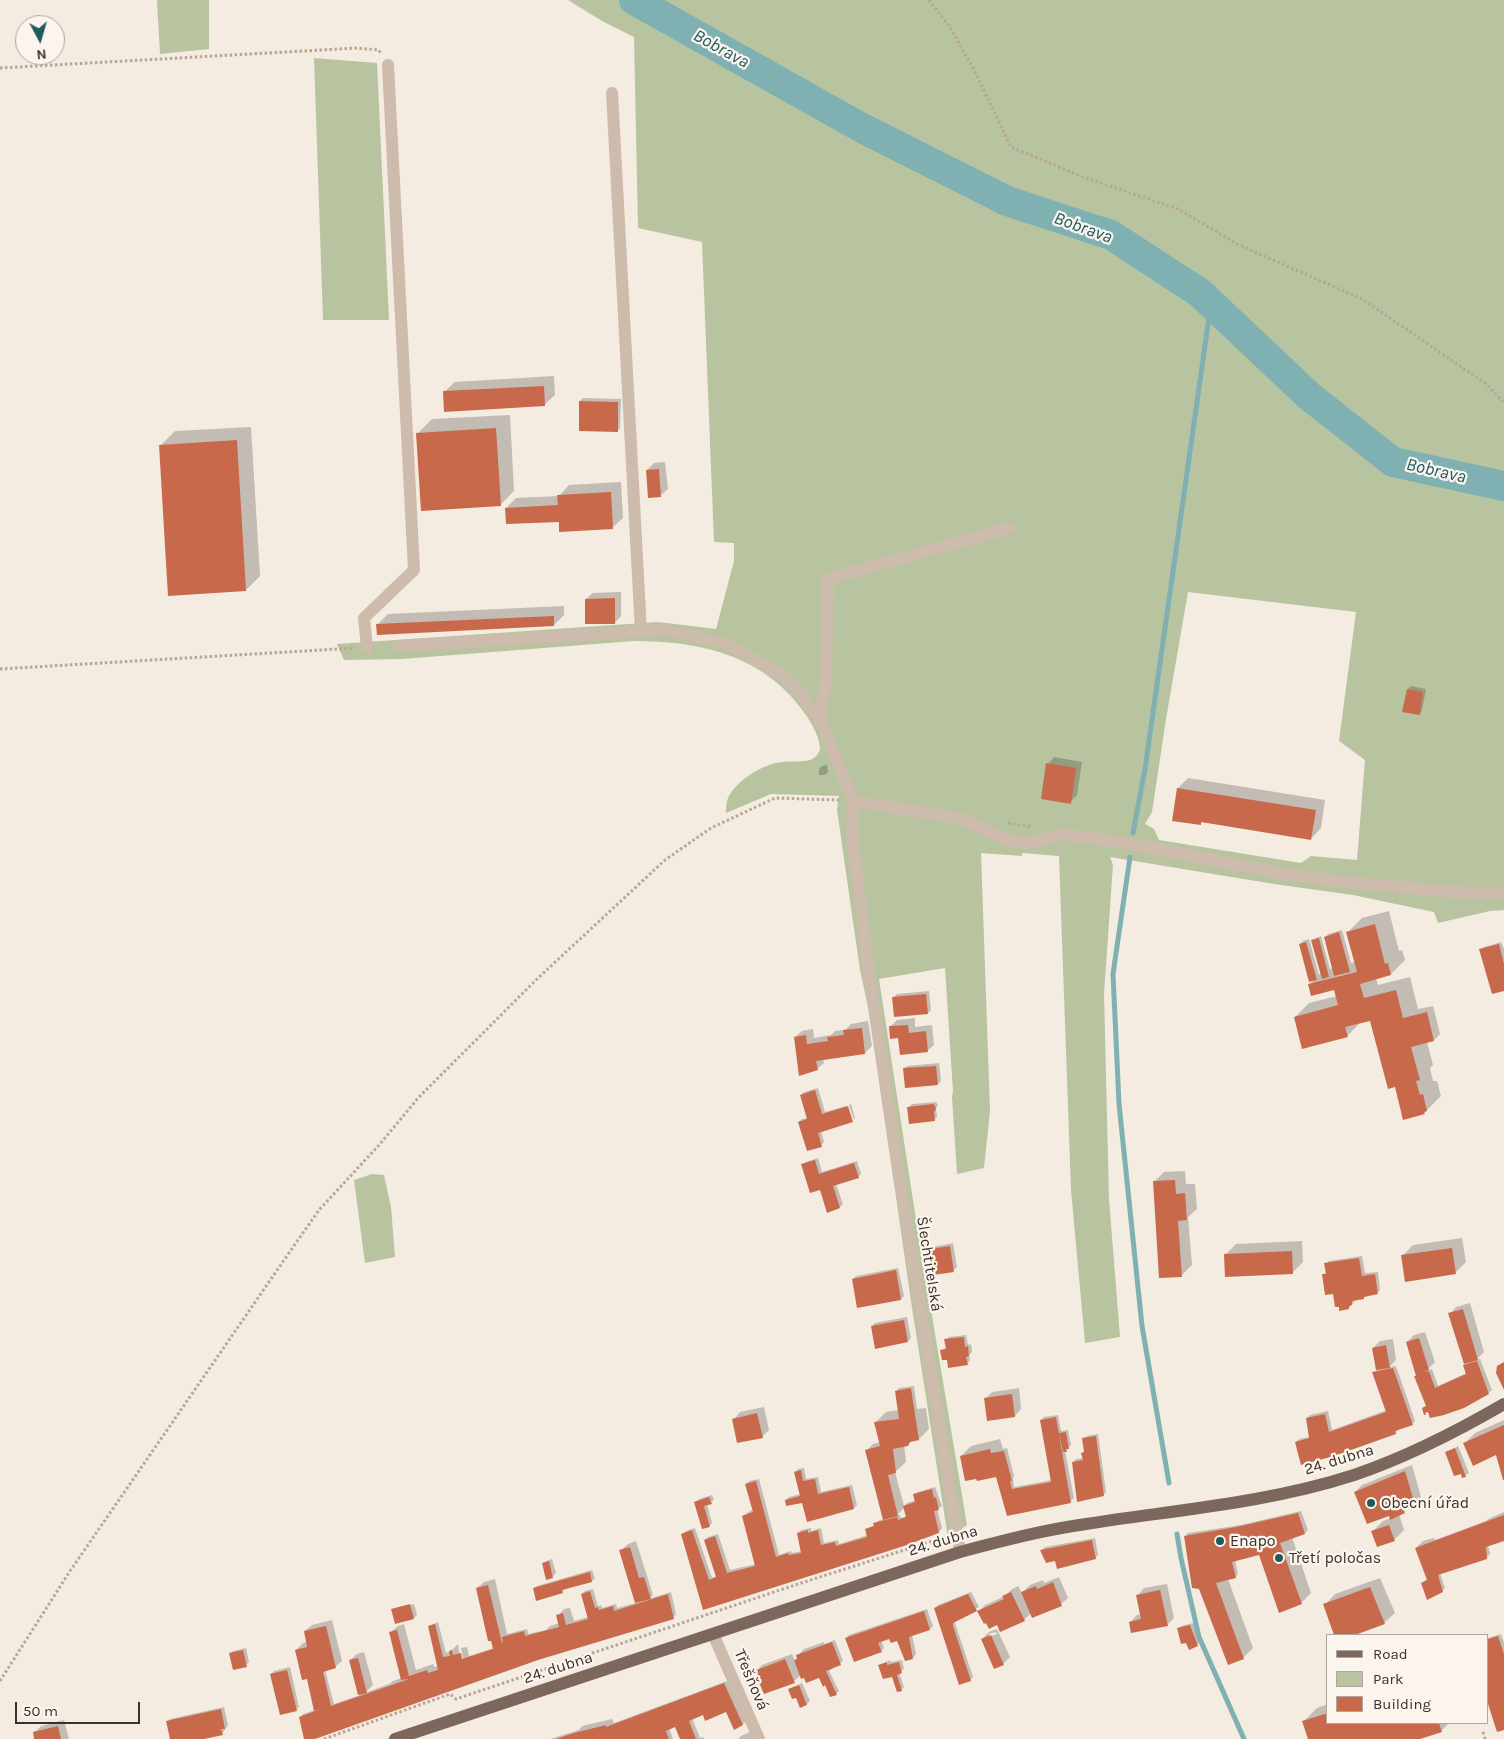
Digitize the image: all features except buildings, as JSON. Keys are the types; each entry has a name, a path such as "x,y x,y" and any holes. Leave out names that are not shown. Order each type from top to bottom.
{"main road":[{"name":"24. dubna","path":"395,1739 960,1552 1083,1524 1255,1498 1306,1488 1353,1475 1404,1456 1458,1431 1504,1404"}],"street":[{"path":"367,648 364,618 414,570 388,65"},
{"path":"612,93 640,632"},
{"path":"820,722 826,679 828,579 1009,528"},
{"path":"398,646 666,630 727,644 780,674 800,692 824,728 853,801 964,819 1007,840 1028,843 1062,834 1130,844 1280,874 1452,892 1504,893"},
{"name":"Šlechtitelská","path":"853,801 852,835 870,980 898,1170 960,1552"},
{"name":"Třešňová","path":"713,1634 758,1739"}],"path":[{"path":"928,0 950,27 974,70 1011,147 1083,177 1178,209 1237,244 1362,299 1485,384 1504,403"},
{"path":"0,68 357,48 379,50 388,65"},
{"path":"0,669 367,648"},
{"path":"0,1681 70,1571 319,1210 380,1144 419,1097 537,980 665,860 711,828 775,798 853,801"},
{"path":"324,1739 450,1694 456,1699 956,1533"},
{"path":"1483,1732 1485,1739"}],"green space":[{"path":"157,0 209,0 209,49 160,54"},
{"path":"568,0 1504,0 1504,910 1490,911 1438,923 1434,912 1353,895 1110,857 1113,865 1104,994 1109,1199 1120,1337 1085,1343 1071,1190 1059,856 1022,853 1022,856 981,853 990,1111 984,1168 957,1174 945,968 879,979 917,1226 967,1525 948,1538 911,1301 870,1016 860,970 837,810 839,796 771,794 726,813 727,800 736,786 755,771 780,762 810,760 818,754 820,749 818,739 806,715 787,692 769,676 749,664 705,648 682,644 634,641 402,659 344,660 337,644 658,622 716,629 734,561 734,543 714,542 702,242 638,228 634,37 602,21","holes":["1188,592 1356,612 1339,741 1365,760 1357,860 1311,856 1301,863 1159,840 1154,829 1145,824 1152,812"]},
{"path":"314,58 377,63 389,320 323,320"},
{"path":"372,1174 384,1175 391,1207 395,1257 365,1263 354,1180"}],"waterway":[{"name":"Bobrava","path":"634,0 862,128 1007,201 1111,235 1200,293 1309,396 1393,462 1504,486"},
{"path":"1133,833 1145,769 1211,303"},
{"path":"1130,857 1113,974 1119,1104 1142,1326 1169,1483"},
{"path":"1177,1534 1199,1637 1244,1739"}],"place":[{"name":"Obecní úřad","path":"1371,1503"},
{"name":"Enapo","path":"1220,1541"},
{"name":"Třetí poločas","path":"1279,1558"}]}
